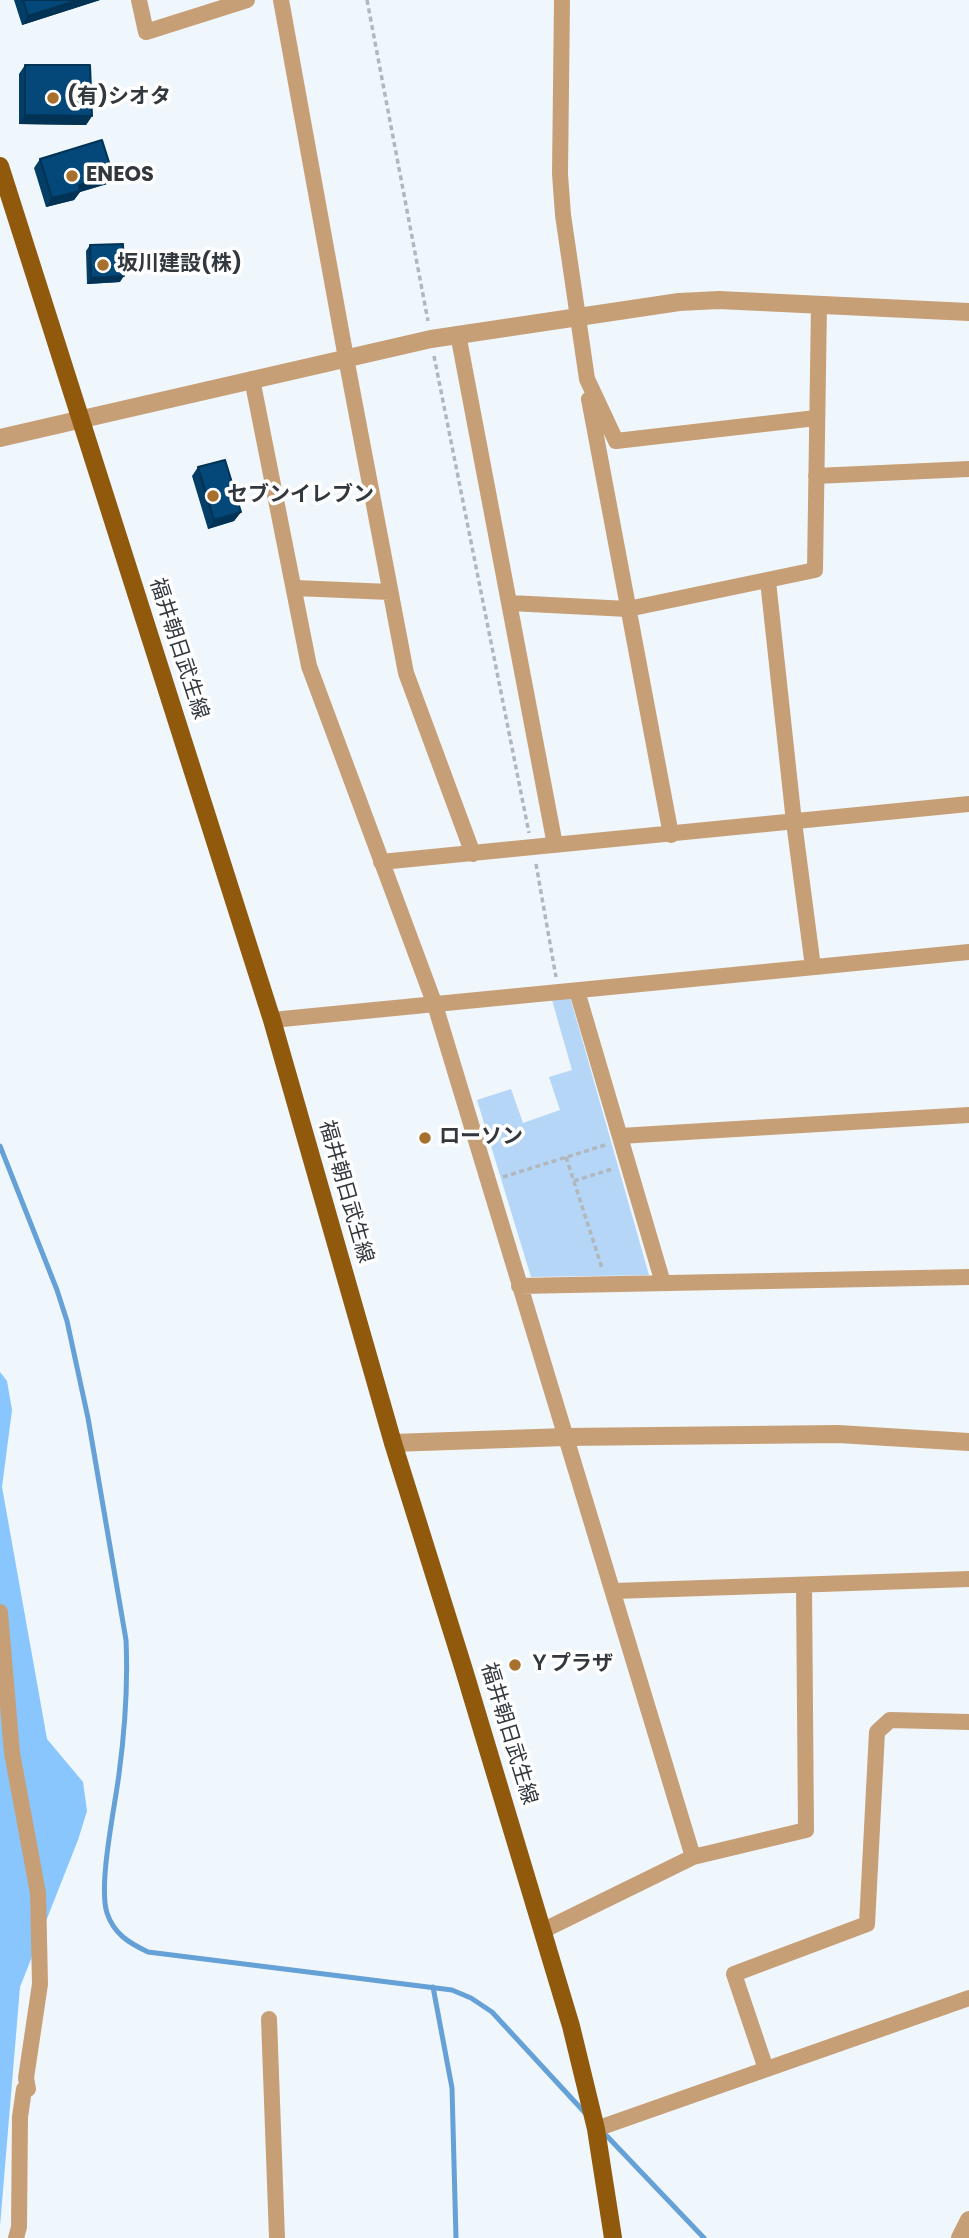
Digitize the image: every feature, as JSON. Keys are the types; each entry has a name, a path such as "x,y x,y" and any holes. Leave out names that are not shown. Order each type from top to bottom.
{"main road":[{"name":"福井朝日武生線","path":"0,166 272,1020 393,1443 571,2026 596,2129 613,2238"}],"street":[{"path":"139,0 146,32 247,0"},
{"path":"281,0 406,673 473,854"},
{"path":"562,0 560,174 576,317 590,407 671,835"},
{"path":"0,438 431,339 699,300 969,312"},
{"path":"510,603 628,609 815,570 819,304"},
{"path":"458,334 555,845"},
{"path":"253,379 309,666 435,1005 693,1857"},
{"path":"587,379 616,441 816,418"},
{"path":"816,476 969,469"},
{"path":"768,581 813,967"},
{"path":"295,588 390,592"},
{"path":"381,862 969,804"},
{"path":"272,1020 969,952"},
{"path":"577,991 663,1283"},
{"path":"620,1136 969,1115"},
{"path":"519,1286 969,1277"},
{"path":"393,1443 565,1437 838,1434 969,1442"},
{"path":"614,1591 969,1579"},
{"path":"542,1931 693,1857 806,1830 804,1585"},
{"path":"0,1612 12,1752 38,1893 40,1984 26,2078 28,2089 24,2089 20,2117 19,2227 16,2238"},
{"path":"766,2069 734,1975 867,1924 877,1732 890,1720 969,1722"},
{"path":"596,2129 969,1998"},
{"path":"270,2019 276,2238"},
{"path":"960,2238 969,2220"}],"path":[{"path":"367,0 559,993"},
{"path":"488,1182 605,1145"},
{"path":"566,1157 607,1284"},
{"path":"574,1181 628,1164"}],"shaded area":[{"path":"570,997 649,1275 531,1277 477,1100 511,1089 523,1123 560,1110 549,1077 572,1070 552,1000"},
{"path":"0,1372 7,1381 12,1410 2,1487 47,1739 83,1782 87,1811 20,1987 0,2226"}],"building":[{"path":"23,0 78,0 28,16"},
{"path":"25,65 90,65 92,116 25,115"},
{"path":"102,140 113,175 79,185 80,191 52,198 40,159"},
{"path":"123,244 124,276 91,278 90,245"},
{"path":"225,460 241,512 214,520 198,467"}],"waterway":[{"path":"0,1146 67,1321 88,1418 126,1640 123,1740 105,1884 107,1913 114,1927 129,1941 148,1952 452,1990 471,1998 492,2012 587,2115"},
{"path":"433,1987 452,2088 456,2238"},
{"path":"603,2132 704,2238"}],"place":[{"name":"(有)シオタ","path":"53,98"},
{"name":"ENEOS","path":"72,176"},
{"name":"坂川建設(株)","path":"103,265"},
{"name":"セブンイレブン","path":"213,496"},
{"name":"ローソン","path":"425,1138"},
{"name":"Ｙプラザ","path":"515,1665"}]}
